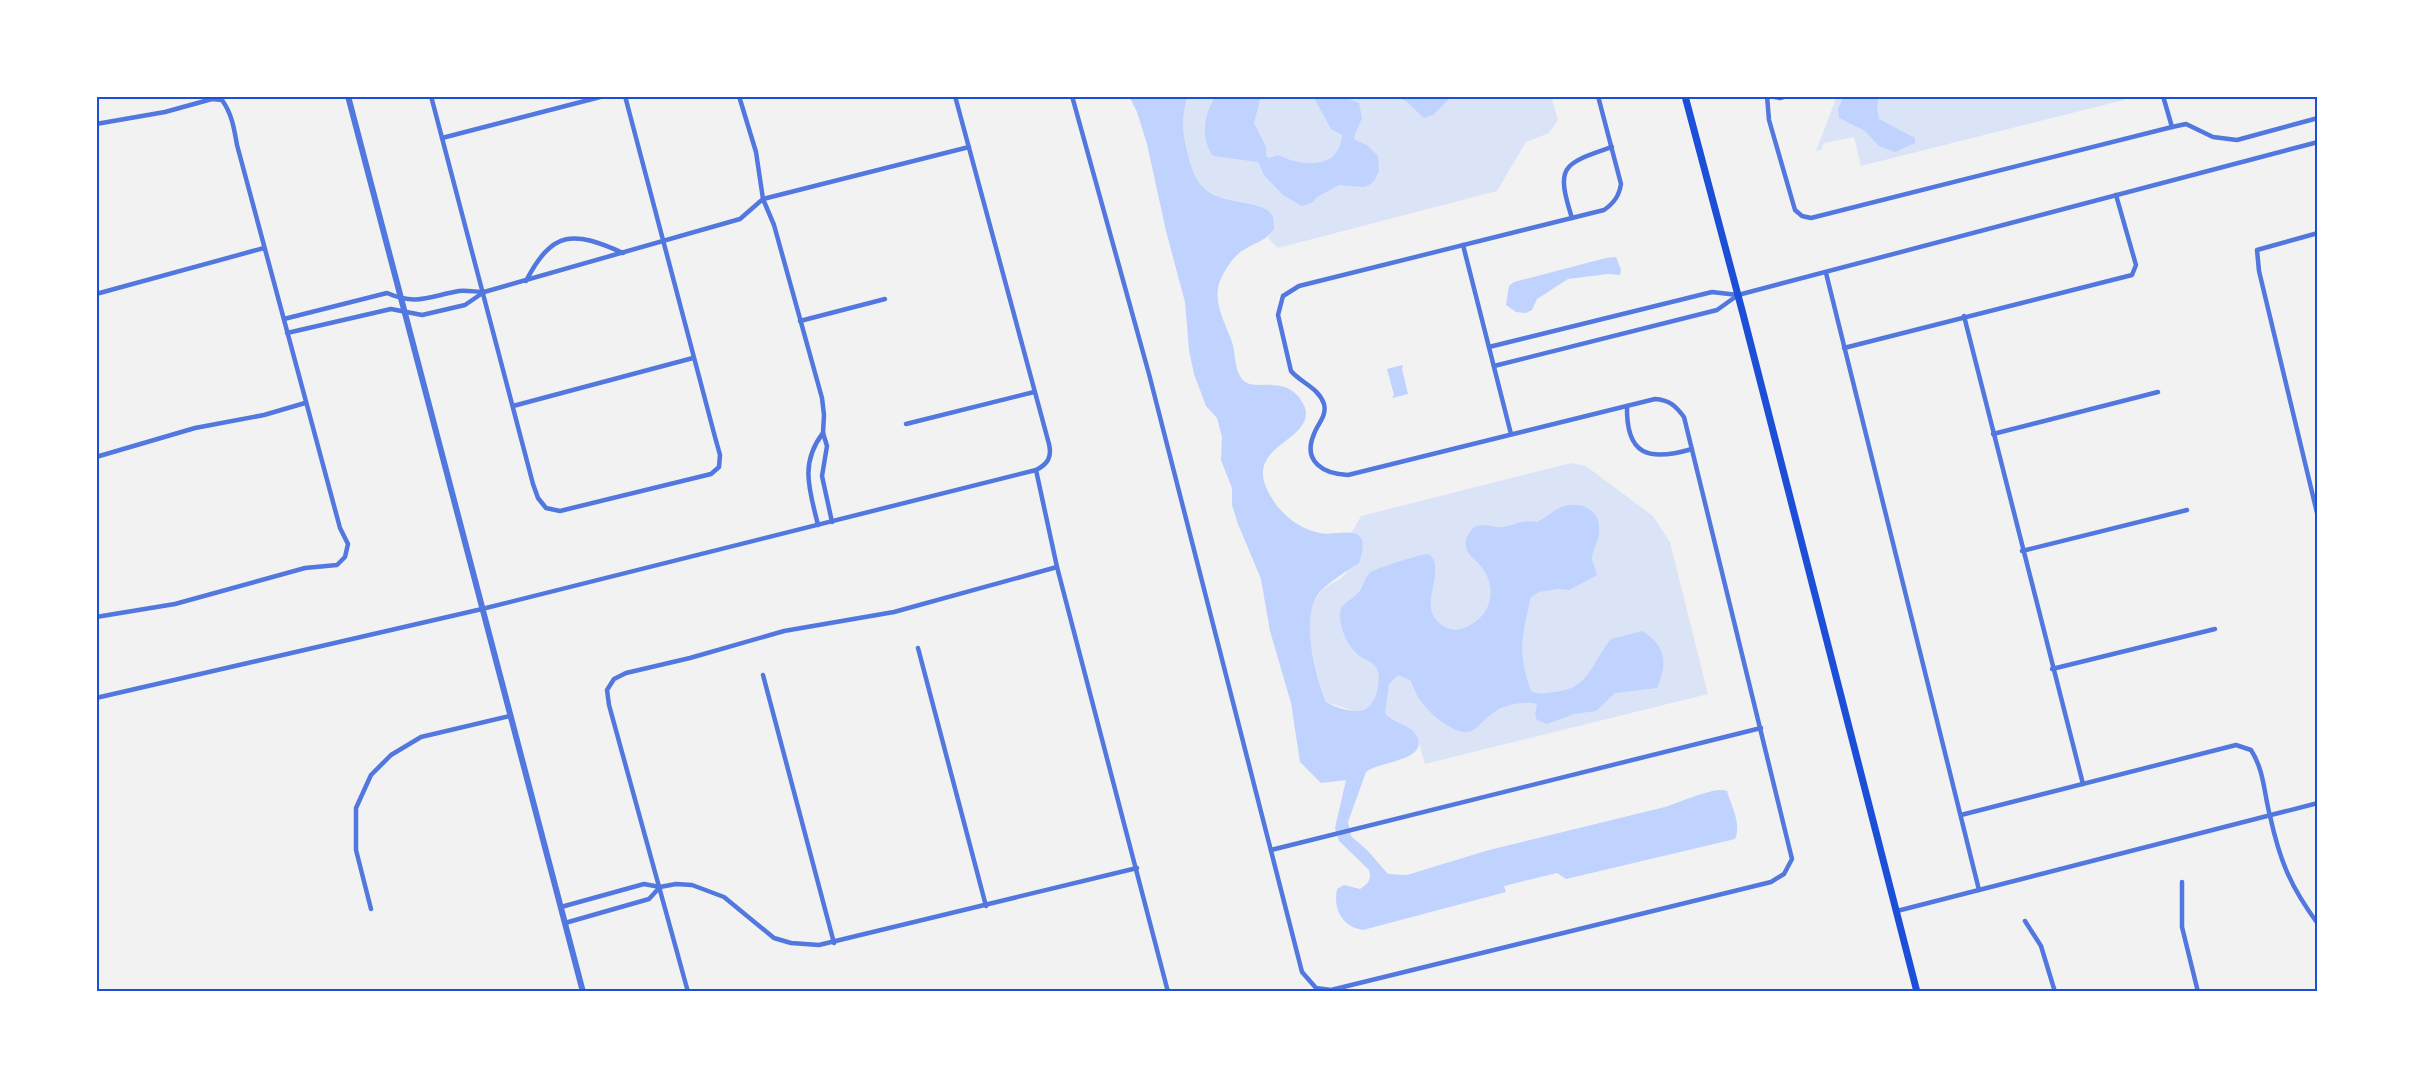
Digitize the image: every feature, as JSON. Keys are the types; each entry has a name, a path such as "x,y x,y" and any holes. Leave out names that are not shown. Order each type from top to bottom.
{"main road":[{"path":"1685,96 1917,992"}],"street":[{"path":"348,96 584,992"},
{"path":"431,96 538,498 546,508 553,511 571,509 711,474 719,467 720,455 625,96"},
{"path":"442,138 604,96"},
{"path":"739,96 756,152 763,199 774,225 822,398 823,433 827,446 822,477 832,522"},
{"path":"96,698 482,609 832,522 1036,470 1044,466 1049,460 1049,444 955,96"},
{"path":"1072,96 1149,374 1302,972 1316,988 1331,990 1778,879 1784,874 1792,859 1684,417 1673,404 1665,399 1655,399 1348,475 1334,475 1317,465 1311,446 1313,436 1324,415 1323,401 1312,387 1291,371 1278,315 1283,296 1299,286 1604,210 1615,200 1621,184 1598,96"},
{"path":"1787,96 1780,98 1769,96 1769,120 1795,210 1802,216 1812,218 2186,124 2213,137 2237,140 2318,118"},
{"path":"2163,96 2172,127"},
{"path":"96,124 165,112 212,99 222,100 228,109 233,120 237,145 305,403 340,528 348,544 345,557 337,564 305,567 175,604 96,617"},
{"path":"1489,347 1712,292 1738,295 2318,142"},
{"path":"284,318 387,293 402,299 421,300 461,291 484,292 740,219 763,199 969,147"},
{"path":"1572,218 1563,182 1567,168 1579,158 1612,147"},
{"path":"1844,348 1964,316 2132,276 2136,266 2116,195"},
{"path":"2318,233 2257,250 2259,271 2318,517"},
{"path":"526,281 544,251 564,241 590,239 623,253"},
{"path":"1463,244 1512,434"},
{"path":"96,294 264,248"},
{"path":"1826,273 1979,890"},
{"path":"287,333 391,309 422,315 465,305 484,292"},
{"path":"1494,366 1717,310 1738,295"},
{"path":"800,321 885,299"},
{"path":"1964,316 2083,784"},
{"path":"513,406 693,358"},
{"path":"906,424 1034,392"},
{"path":"1993,434 2158,392"},
{"path":"96,457 195,428 264,416 305,403"},
{"path":"1627,406 1629,432 1634,445 1646,454 1661,456 1692,449"},
{"path":"818,525 808,473 809,459 815,444 823,433"},
{"path":"1036,470 1057,567 1168,992"},
{"path":"2022,551 2187,510"},
{"path":"688,992 609,705 608,690 614,679 626,673 690,658 738,642 784,631 894,612 1057,567"},
{"path":"2052,669 2215,629"},
{"path":"918,648 986,906"},
{"path":"763,675 834,943"},
{"path":"371,909 357,850 356,808 371,775 391,755 421,737 510,716"},
{"path":"1271,850 1761,728"},
{"path":"1961,815 2236,745 2251,750 2260,763 2270,815 2287,875 2301,901 2318,924"},
{"path":"1897,911 2318,803"},
{"path":"561,907 644,885 660,887 676,884 704,888 724,897 774,938 806,945 834,943 1137,868"},
{"path":"2182,882 2182,927 2198,992"},
{"path":"565,922 649,899 660,887"},
{"path":"2025,921 2044,954 2055,992"}],"shaded area":[{"path":"1188,96 1551,96 1558,120 1549,133 1526,142 1497,191 1278,248 1268,238 1274,229 1272,215 1267,210 1209,192 1198,181 1190,161 1184,134 1183,121"},
{"path":"1837,96 2123,96 2124,100 1861,166 1854,137 1824,143 1821,150 1816,151"},
{"path":"1571,463 1586,466 1653,516 1670,542 1708,694 1425,764 1416,734 1368,710 1358,712 1326,702 1314,663 1310,633 1313,605 1324,588 1349,569 1359,537 1352,532 1361,516"}],"water":[{"path":"1129,96 1188,96 1183,121 1184,134 1190,161 1198,181 1209,192 1219,197 1259,206 1273,216 1274,229 1271,233 1237,255 1224,272 1218,289 1218,304 1232,342 1237,368 1244,381 1255,385 1285,387 1299,397 1305,409 1303,424 1275,450 1267,460 1263,472 1266,487 1278,507 1302,527 1314,532 1353,533 1359,535 1362,540 1359,563 1322,590 1313,605 1310,632 1314,663 1326,702 1353,711 1368,708 1375,698 1379,678 1377,669 1374,664 1361,657 1351,647 1340,621 1341,608 1359,592 1371,572 1400,561 1429,554 1435,566 1431,598 1432,613 1436,620 1445,627 1453,630 1461,629 1481,617 1490,601 1491,592 1486,574 1466,547 1466,539 1474,527 1483,525 1499,527 1537,522 1561,507 1569,505 1589,509 1597,519 1599,534 1592,557 1597,575 1569,590 1539,592 1531,597 1525,623 1522,654 1531,691 1545,693 1566,690 1575,686 1588,673 1611,639 1642,631 1656,643 1663,655 1663,670 1657,688 1615,693 1596,711 1574,714 1547,724 1537,720 1535,715 1537,704 1510,705 1496,711 1469,732 1455,729 1438,719 1419,699 1410,680 1398,675 1389,684 1385,713 1413,731 1419,744 1410,755 1366,772 1348,822 1351,836 1388,874 1407,875 1489,850 1665,807 1721,790 1727,791 1735,815 1737,833 1735,839 1566,879 1557,873 1504,886 1506,892 1363,930 1344,921 1336,903 1337,889 1344,885 1360,889 1370,879 1369,870 1339,841 1335,828 1346,780 1321,783 1300,762 1291,703 1270,631 1261,579 1232,505 1232,488 1221,460 1222,437 1217,418 1206,406 1194,374 1189,350 1185,302 1166,231 1147,144 1137,112"},
{"path":"1216,96 1261,96 1254,123 1266,147 1266,156 1269,158 1278,155 1298,162 1318,163 1335,155 1342,135 1331,129 1313,96 1350,96 1351,100 1359,103 1362,118 1354,137 1355,140 1367,145 1378,156 1379,171 1369,185 1364,187 1339,185 1317,197 1313,202 1302,206 1283,195 1264,175 1258,162 1213,156 1206,141 1205,126 1206,118"},
{"path":"1394,96 1452,96 1433,115 1424,118 1406,101"},
{"path":"1844,96 1879,96 1877,107 1879,119 1915,138 1915,143 1895,152 1879,146 1865,131 1839,118 1838,109"},
{"path":"1616,257 1621,270 1620,275 1608,274 1568,279 1537,299 1532,310 1526,313 1516,312 1506,305 1509,286 1514,282"},
{"path":"1403,365 1408,394 1392,398 1394,395 1387,369"}]}
